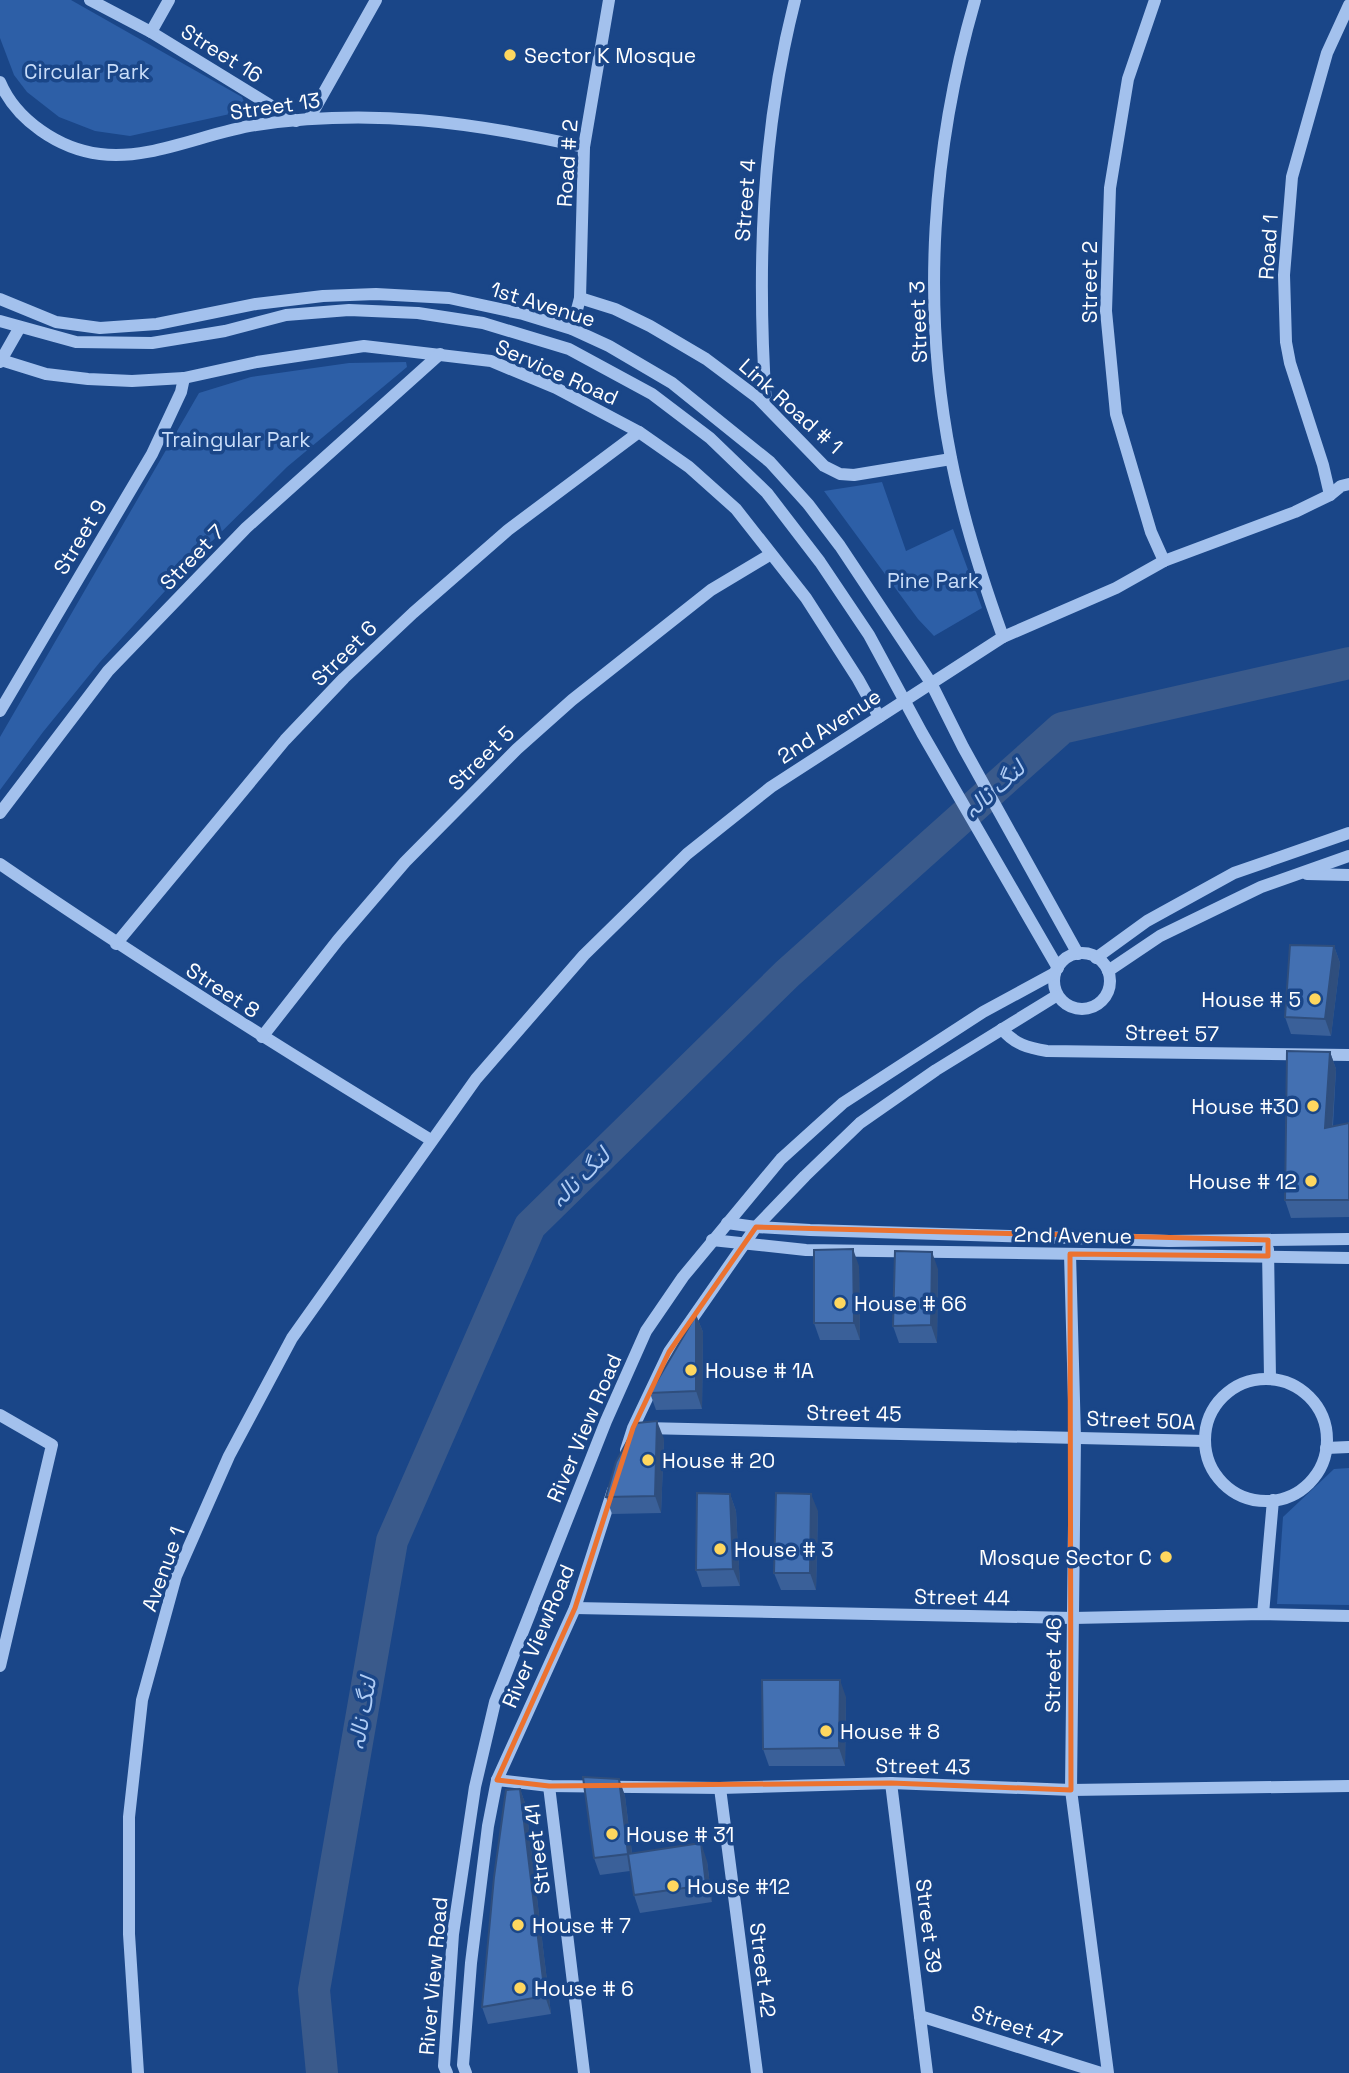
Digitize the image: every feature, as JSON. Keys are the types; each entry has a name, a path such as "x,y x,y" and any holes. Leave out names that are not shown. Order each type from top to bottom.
{"street":[{"name":"Street 16","path":"90,0 151,32 302,120"},
{"path":"151,32 169,0"},
{"path":"302,120 376,0"},
{"name":"Road # 2","path":"572,329 580,298 584,147 609,0"},
{"name":"Street 4","path":"766,405 761,258 765,186 769,135 795,0"},
{"name":"Street 3","path":"975,0 946,122 936,219 934,309 940,387 951,459 978,566 1003,637"},
{"name":"Street 2","path":"1155,0 1128,79 1110,188 1106,311 1116,414 1151,532 1164,561"},
{"name":"Road 1","path":"1329,495 1323,465 1290,363 1286,342 1284,275 1292,177 1327,53 1349,5"},
{"name":"Street 13","path":"0,82 6,96 32,124 66,146 100,154 138,153 255,125 342,116 425,119 481,126 584,147"},
{"name":"1st Avenue","path":"0,299 56,322 100,328 158,324 256,304 323,296 376,294 449,298 523,314 572,329 609,346 672,383 770,462 840,546 930,683 1078,954"},
{"name":"Link Road # 1","path":"580,298 615,309 706,359 766,405 824,466 840,474 854,475 951,459"},
{"name":"1st Avenue","path":"0,321 76,342 152,343 225,331 286,316 349,310 418,313 483,323 569,349 652,394 710,438 767,493 820,562 862,624 1047,952 1055,971"},
{"path":"1,361 20,327"},
{"name":"Service Road","path":"1,361 46,374 132,381 184,378 257,362 364,346 491,361 556,388 639,432 689,467 736,509 806,598 879,717"},
{"name":"Street 7","path":"0,813 117,662 246,528 440,354"},
{"name":"Street 9","path":"0,711 152,454 181,392 184,378"},
{"name":"Street 6","path":"116,944 276,751 344,678 508,530 639,432"},
{"name":"2nd Avenue","path":"431,1140 476,1079 584,955 687,854 771,787 1003,637 1115,588 1164,561 1295,512 1349,484"},
{"name":"Street 5","path":"262,1037 338,940 405,862 517,749 572,700 701,598 771,554"},
{"path":"1096,958 1147,921 1234,873 1349,833"},
{"path":"1108,971 1160,936 1261,887 1349,856"},
{"name":"Street 8","path":"0,864 116,944 431,1140"},
{"path":"1300,873 1349,875"},
{"path":"1089,953 1107,966 1111,989 1097,1007 1074,1010 1056,996 1055,971 1067,956 1078,954 1089,953"},
{"name":"River View Road","path":"447,2073 444,2066 453,1934 475,1787 495,1702 606,1421 646,1331 712,1240 781,1159 843,1103 959,1026 1055,971"},
{"path":"744,1245 757,1227 860,1123 936,1070 1056,996"},
{"name":"Street 57","path":"1002,1029 1011,1040 1028,1048 1047,1051 1349,1055"},
{"name":"Avenue 1","path":"138,2073 129,1934 129,1817 142,1700 176,1576 229,1457 292,1338 431,1140"},
{"name":"2nd Avenue","path":"727,1223 757,1227 1169,1241 1349,1239"},
{"name":"2nd Avenue","path":"712,1240 806,1250 1349,1258"},
{"path":"1268,1240 1270,1378"},
{"name":"River ViewRoad","path":"466,2073 463,2065 471,1963 488,1826 497,1780 575,1608 633,1428 669,1352 744,1245"},
{"name":"Street 46","path":"1070,1254 1075,1437 1071,1790 1108,2073"},
{"path":"1270,1378 1290,1383 1313,1401 1326,1428 1326,1448 1321,1467 1309,1484 1292,1495 1273,1500 1253,1500 1234,1492 1219,1479 1209,1461 1205,1441 1208,1421 1217,1403 1232,1389 1250,1380 1270,1378"},
{"path":"0,1415 52,1445 0,1666"},
{"name":"Street 45","path":"633,1428 1075,1437"},
{"name":"Street 50A","path":"1075,1437 1205,1441"},
{"path":"1326,1448 1349,1447"},
{"path":"1263,1614 1273,1500"},
{"name":"Street 44","path":"575,1608 1073,1618 1263,1614 1349,1616"},
{"name":"Street 43","path":"497,1780 549,1786 720,1788 891,1783 1071,1790 1349,1786"},
{"name":"Street 39","path":"891,1783 928,2073"},
{"name":"Street 41","path":"549,1786 584,2073"},
{"name":"Street 42","path":"720,1788 757,2073"},
{"name":"Street 47","path":"920,2016 1101,2073"}],"highlighted area":[{"path":"756,1227 1268,1240 1268,1256 1070,1254 1071,1790 891,1783 549,1786 497,1780 575,1608 633,1428 669,1352"}],"green space":[{"name":"Circular Park","path":"0,0 71,0 242,97 244,109 130,136 95,131 59,117 27,92 14,75 0,38"},
{"name":"Traingular Park","path":"406,362 407,367 287,467 198,555 100,662 0,790 0,737 199,393 251,377 349,363"},
{"name":"Pine Park","path":"882,482 906,551 953,529 982,608 934,636 918,619 824,491"},
{"path":"1349,1468 1349,1605 1277,1604 1283,1517 1334,1469"}],"building":[{"name":"House # 5","path":"1290,945 1334,946 1325,1019 1285,1017"},
{"path":"1287,1051 1330,1052 1325,1128 1349,1123 1349,1200 1285,1200"},
{"name":"House # 66","path":"853,1249 854,1323 814,1323 814,1250"},
{"path":"895,1251 932,1252 931,1325 893,1326"},
{"path":"696,1315 696,1391 650,1393"},
{"path":"657,1421 655,1496 606,1497 616,1462 637,1423"},
{"name":"House # 3","path":"697,1493 730,1494 733,1569 696,1570"},
{"path":"776,1493 811,1494 810,1573 774,1573"},
{"path":"762,1680 840,1680 839,1748 763,1749"},
{"name":"House # 31","path":"583,1777 619,1779 628,1854 594,1858"},
{"path":"520,1789 545,1996 482,2007 494,1877 506,1790"},
{"path":"701,1843 706,1885 634,1895 628,1854"}],"waterway":[{"name":"لنگ نالہ","path":"322,2073 314,1990 392,1541 530,1226 787,974 1062,728 1349,663"}],"place":[{"name":"Sector K Mosque","path":"510,55"},
{"name":"House # 5","path":"1315,999"},
{"name":"House #30","path":"1313,1106"},
{"name":"House # 12","path":"1311,1181"},
{"name":"House # 66","path":"840,1303"},
{"name":"House # 1A","path":"691,1370"},
{"name":"House # 20","path":"648,1460"},
{"name":"House # 3","path":"720,1549"},
{"name":"Mosque Sector C","path":"1166,1557"},
{"name":"House # 8","path":"826,1731"},
{"name":"House # 31","path":"612,1834"},
{"name":"House #12","path":"673,1886"},
{"name":"House # 7","path":"518,1925"},
{"name":"House # 6","path":"520,1988"}]}
